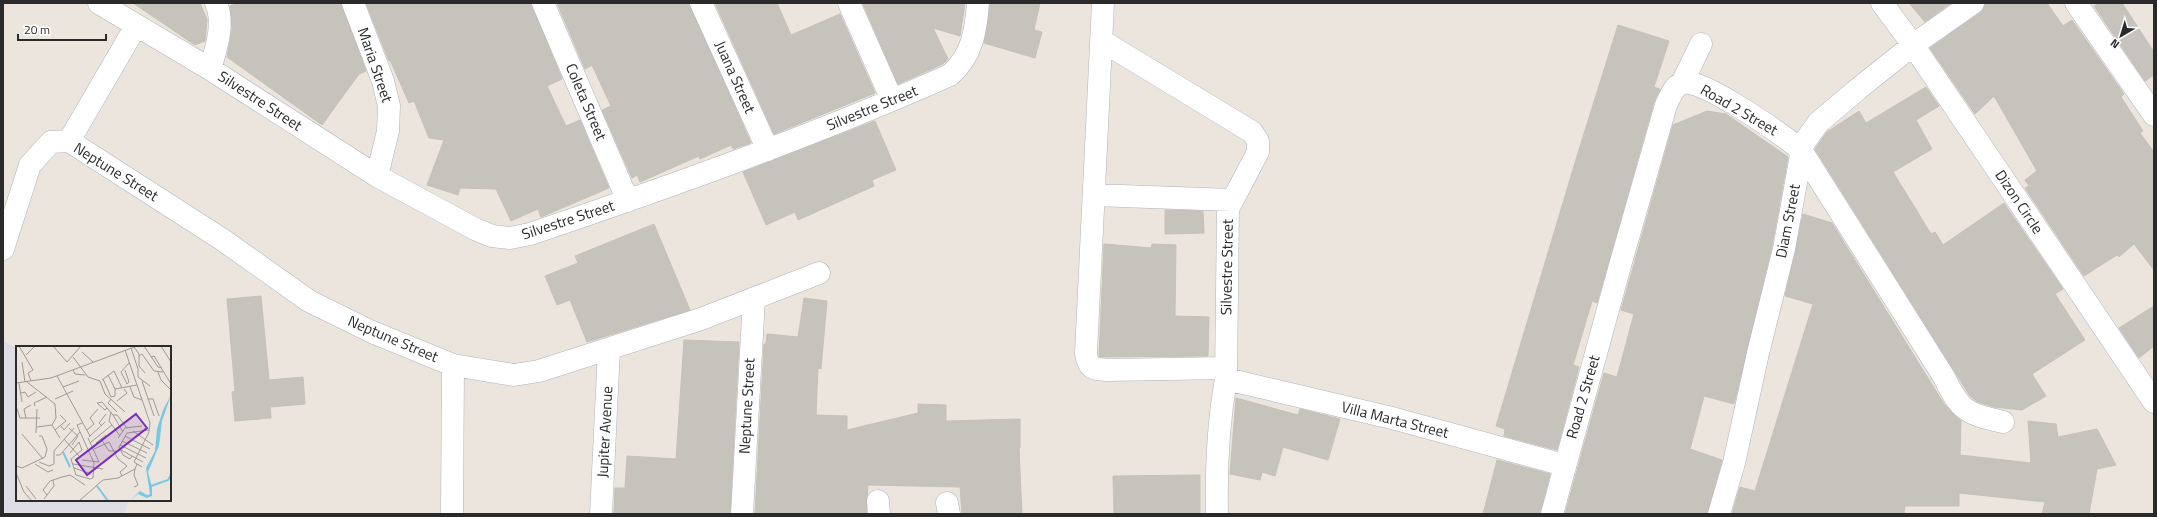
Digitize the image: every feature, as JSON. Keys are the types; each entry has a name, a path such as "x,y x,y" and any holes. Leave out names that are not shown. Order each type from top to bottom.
{"street":[{"name":"Silvestre Street","path":"99,3 210,69 377,176 475,229 492,236 510,238 530,234 628,201 768,150 950,75 961,65 976,31 978,3"},
{"path":"210,69 220,28 216,3"},
{"name":"Maria Street","path":"353,3 383,81 390,106 388,131 377,176"},
{"name":"Coleta Street","path":"543,3 628,201"},
{"name":"Juana Street","path":"701,3 768,150"},
{"path":"849,3 892,100"},
{"path":"1103,3 1094,195 1232,200"},
{"name":"Dizon Circle","path":"1882,3 1913,45 2154,402"},
{"name":"Diam Street","path":"1719,514 1734,463 1758,353 1784,249 1801,150 1818,123 1913,45 1973,3"},
{"path":"2076,3 2154,114"},
{"path":"3,249 30,165 51,142 69,141 136,26"},
{"name":"Silvestre Street","path":"1102,41 1252,132 1258,142 1258,152 1228,209 1226,374 1221,403 1216,476 1217,514"},
{"path":"1682,83 1701,44"},
{"name":"Road 2 Street","path":"1552,514 1564,465 1666,105 1674,90 1682,83 1692,83 1740,108 1778,132 1801,150 1944,377 1954,399 1965,411 2002,422"},
{"name":"Neptune Street","path":"69,141 223,240 309,301 372,332 453,365 514,375 539,371 701,319 819,273"},
{"name":"Villa Marta Street","path":"1094,195 1086,353 1087,363 1094,369 1226,374 1564,465"},
{"name":"Neptune Street","path":"742,514 754,298"},
{"name":"Jupiter Avenue","path":"601,514 610,349"},
{"path":"452,514 453,365"}],"shaded area":[{"path":"3,341 16,348 16,501 128,501 125,514 3,514"}],"building":[{"path":"133,3 200,3 207,20 205,41 195,45"},
{"path":"238,3 341,3 366,71 359,74 322,125 227,57 232,29 230,6"},
{"path":"366,3 531,3 562,79 547,86 566,126 580,120 609,188 541,217 538,209 511,221 496,189 460,188 458,195 427,185 444,140 429,138 414,101 409,103 390,60 389,61"},
{"path":"557,3 689,3 751,143 733,149 731,145 700,159 699,156 640,182 637,175 632,178 602,110 611,106 592,65 585,69"},
{"path":"715,3 777,3 791,35 840,14 875,93 774,134"},
{"path":"965,3 960,36 933,28 948,59 943,64 898,84 863,4"},
{"path":"990,3 1040,3 1034,30 1042,32 1035,58 984,43"},
{"path":"1909,3 1951,3 1925,22"},
{"path":"1985,3 2047,3 2063,26 2072,20 2124,94 2121,97 2143,131 2140,133 2154,152 2154,270 2134,244 2119,257 2117,255 2084,276 2025,188 2029,186 2025,180 2037,171 1994,96 1975,114 1930,48 1980,13"},
{"path":"2099,3 2122,3 2154,52 2154,75 2145,81 2094,6"},
{"path":"1618,25 1669,41 1654,87 1660,89 1654,102 1597,303 1592,301 1573,365 1579,367 1557,450 1504,436 1505,429 1496,426"},
{"path":"1926,87 1939,106 1916,120 1932,149 1893,172 1931,234 1935,232 1943,245 2004,203 2063,289 2055,294 2085,340 2032,374 2046,396 2022,410 1994,407 1978,402 1970,396 1815,149 1827,132 1859,111 1866,123"},
{"path":"1707,111 1726,114 1788,157 1772,246 1734,404 1704,396 1690,449 1722,460 1707,514 1565,514 1604,373 1617,377 1634,314 1621,310 1673,125"},
{"path":"875,121 896,170 872,180 874,186 798,220 795,212 766,225 743,172"},
{"path":"1165,210 1203,211 1204,233 1165,234"},
{"path":"1803,214 1832,223 1944,404 1961,421 1960,455 2031,463 2028,421 2056,424 2058,437 2097,429 2116,465 2097,469 2089,514 2042,514 2045,502 1959,493 1959,506 1905,506 1904,514 1732,514 1740,487 1755,491 1813,304 1785,296"},
{"path":"654,224 690,310 587,342 570,300 557,305 545,276 578,263 575,256"},
{"path":"1104,244 1151,248 1152,244 1176,245 1175,316 1209,317 1208,356 1099,357"},
{"path":"261,296 269,380 303,377 305,404 270,407 271,418 235,421 232,392 235,391 227,299"},
{"path":"804,298 827,301 821,369 818,368 816,415 847,416 847,430 918,413 918,404 946,405 946,421 1020,419 1019,448 1022,514 962,514 960,487 868,485 866,514 755,514 764,344 766,344 767,334 798,337"},
{"path":"2154,306 2154,346 2139,358 2119,328"},
{"path":"684,340 739,342 730,514 614,514 615,488 625,488 627,456 676,459"},
{"path":"1236,398 1298,415 1300,409 1340,419 1328,460 1283,447 1275,476 1262,472 1260,480 1230,474"},
{"path":"1497,460 1550,474 1540,514 1483,514"},
{"path":"1200,475 1200,514 1114,514 1113,476"}]}
